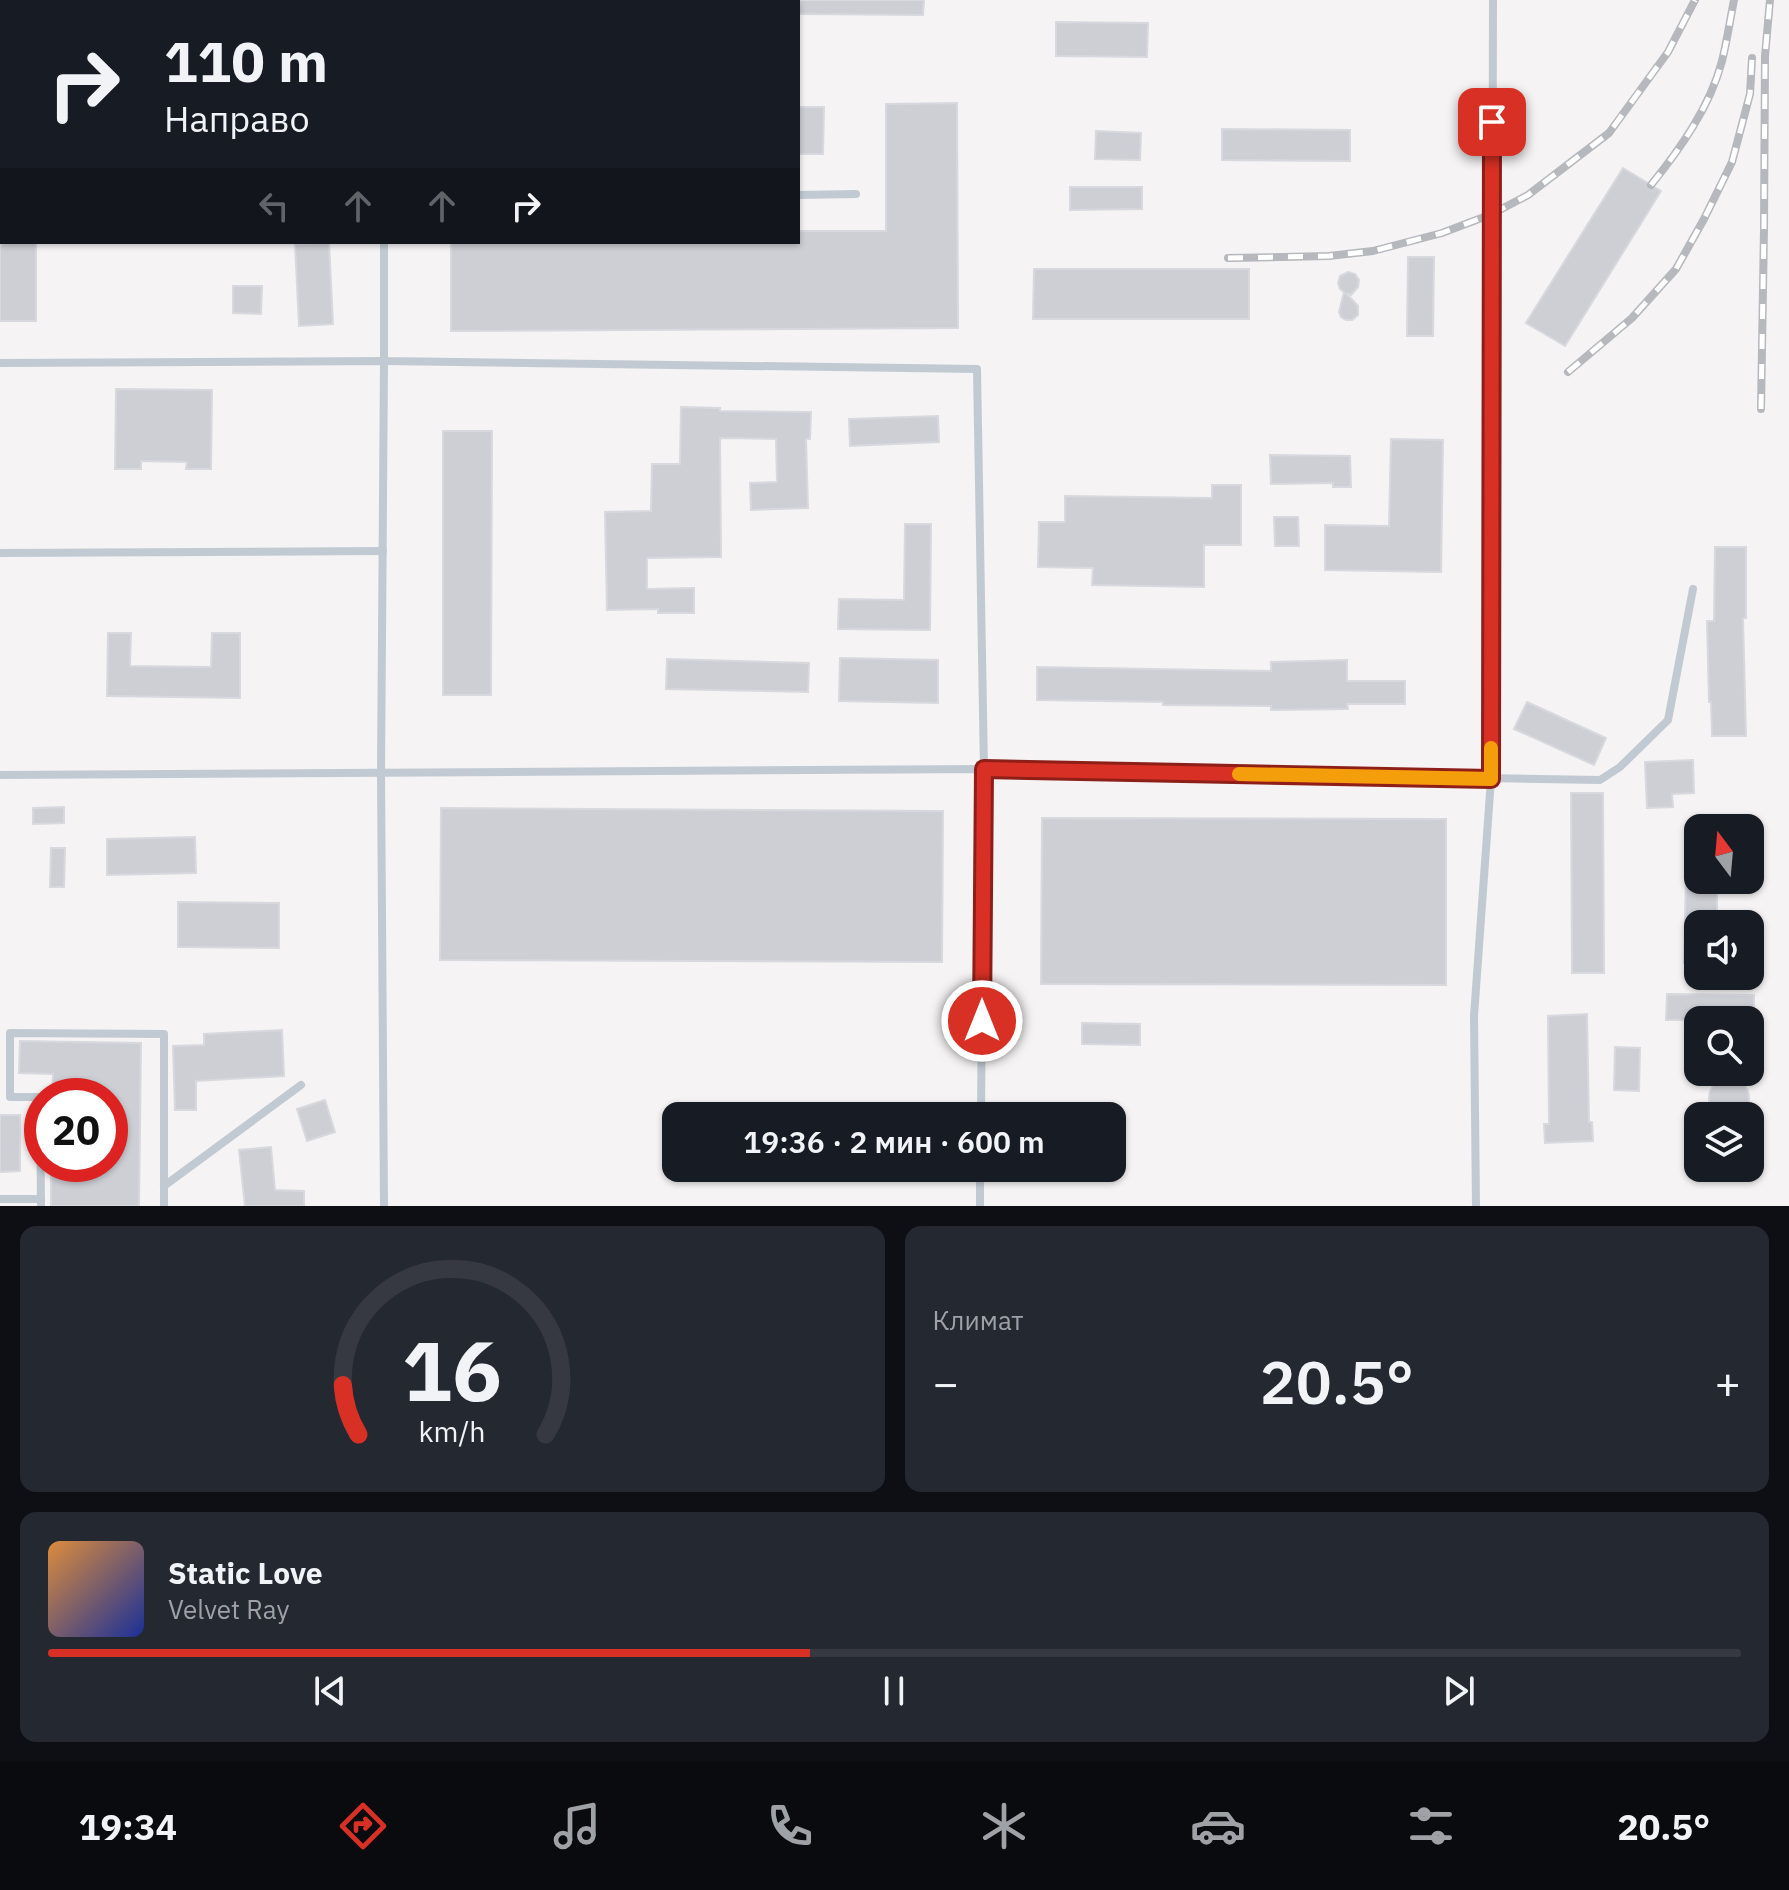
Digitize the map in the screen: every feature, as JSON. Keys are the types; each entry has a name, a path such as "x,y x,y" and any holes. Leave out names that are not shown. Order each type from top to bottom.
{"lane":[{"path":"1476,1206 1474,1016 1491,779 1493,0"},
{"path":"800,195 856,194"},
{"path":"384,244 381,773 384,1206"},
{"path":"0,363 384,361 977,369 984,769 981,1102"},
{"path":"0,553 383,551"},
{"path":"0,775 984,769 1600,780 1620,767 1668,720 1693,589"},
{"path":"0,1199 41,1203 40,1097 10,1097 10,1033 164,1034 164,1206"},
{"path":"164,1186 301,1085"},
{"path":"980,1182 980,1206"}],"building":[{"path":"800,0 924,0 923,15 800,14"},
{"path":"1056,22 1148,23 1147,57 1056,56"},
{"path":"957,103 958,328 451,331 451,244 800,244 800,231 886,231 886,104"},
{"path":"800,107 824,107 823,154 800,154"},
{"path":"1222,129 1350,130 1350,161 1222,160"},
{"path":"1096,131 1141,133 1140,160 1095,159"},
{"path":"1623,168 1661,191 1565,346 1526,323"},
{"path":"1070,187 1142,187 1142,209 1070,210"},
{"path":"0,244 36,244 36,321 0,321"},
{"path":"295,244 329,244 333,324 299,326"},
{"path":"1408,257 1434,257 1433,336 1407,336"},
{"path":"1034,269 1249,269 1249,319 1033,319"},
{"path":"1348,272 1355,274 1359,280 1358,287 1351,295 1346,293 1358,306 1358,315 1352,320 1341,317 1339,312 1344,292 1338,283 1340,276"},
{"path":"233,286 262,286 261,314 233,313"},
{"path":"116,389 212,390 211,469 186,469 187,462 141,461 141,469 115,469"},
{"path":"681,407 720,408 720,411 811,412 810,439 806,439 808,508 751,510 750,483 777,482 776,439 720,438 721,557 647,558 647,589 694,588 694,613 658,613 658,609 607,610 605,512 651,511 652,464 680,464"},
{"path":"938,416 939,442 850,446 849,419"},
{"path":"443,431 492,431 491,695 443,695"},
{"path":"1391,439 1443,440 1441,572 1325,570 1325,525 1389,526"},
{"path":"1270,455 1350,456 1351,487 1333,487 1333,483 1271,484"},
{"path":"1212,485 1241,485 1241,545 1204,545 1204,587 1092,585 1093,568 1038,567 1039,522 1065,522 1065,496 1212,498"},
{"path":"1274,517 1298,517 1299,546 1275,546"},
{"path":"905,524 931,524 930,630 838,629 839,599 904,600"},
{"path":"1715,547 1746,547 1746,618 1743,618 1746,736 1712,736 1707,621 1714,621"},
{"path":"108,633 131,633 130,666 211,667 212,633 240,633 240,698 107,696"},
{"path":"840,658 938,660 938,703 839,701"},
{"path":"667,659 809,663 808,692 666,689"},
{"path":"1347,660 1347,681 1405,681 1405,704 1347,704 1348,709 1271,710 1271,706 1037,700 1037,667 1271,671 1271,662"},
{"path":"1527,702 1606,738 1594,765 1514,729"},
{"path":"1693,760 1694,793 1672,794 1673,807 1647,808 1645,762"},
{"path":"1571,793 1603,793 1604,973 1572,973"},
{"path":"64,807 64,823 33,824 33,808"},
{"path":"441,808 943,811 942,962 440,960"},
{"path":"1042,818 1446,819 1446,985 1041,984"},
{"path":"195,837 196,873 107,875 107,839"},
{"path":"51,848 65,848 64,887 50,887"},
{"path":"1686,894 1717,894 1717,910 1685,910"},
{"path":"178,902 279,903 279,948 178,947"},
{"path":"1667,994 1754,995 1754,1006 1684,1006 1684,1020 1666,1020"},
{"path":"1587,1014 1589,1122 1592,1122 1593,1141 1545,1143 1544,1124 1549,1124 1548,1016"},
{"path":"1082,1023 1140,1024 1140,1045 1082,1044"},
{"path":"282,1030 284,1076 196,1081 196,1110 175,1110 173,1046 204,1045 204,1034"},
{"path":"20,1041 141,1043 139,1206 51,1206 51,1182 128,1182 128,1078 53,1078 53,1074 19,1073"},
{"path":"1615,1047 1640,1048 1639,1091 1614,1090"},
{"path":"1714,1086 1744,1086 1748,1102 1710,1102"},
{"path":"325,1100 335,1132 307,1141 297,1109"},
{"path":"0,1115 20,1115 20,1171 0,1172"},
{"path":"271,1147 275,1190 304,1191 304,1206 245,1206 239,1150"}],"railway":[{"path":"1228,258 1329,256 1373,251 1442,233 1492,214 1528,195 1609,133 1668,52 1695,0"},
{"path":"1651,185 1683,142 1710,95 1722,61 1734,0"},
{"path":"1761,409 1765,56 1770,0"},
{"path":"1568,372 1632,318 1676,269 1732,162 1750,94 1752,58"}],"slow traffic":[{"path":"1239,774 1491,779 1491,748"}],"route":[{"path":"982,1021 984,769 1491,779 1492,122"}]}
